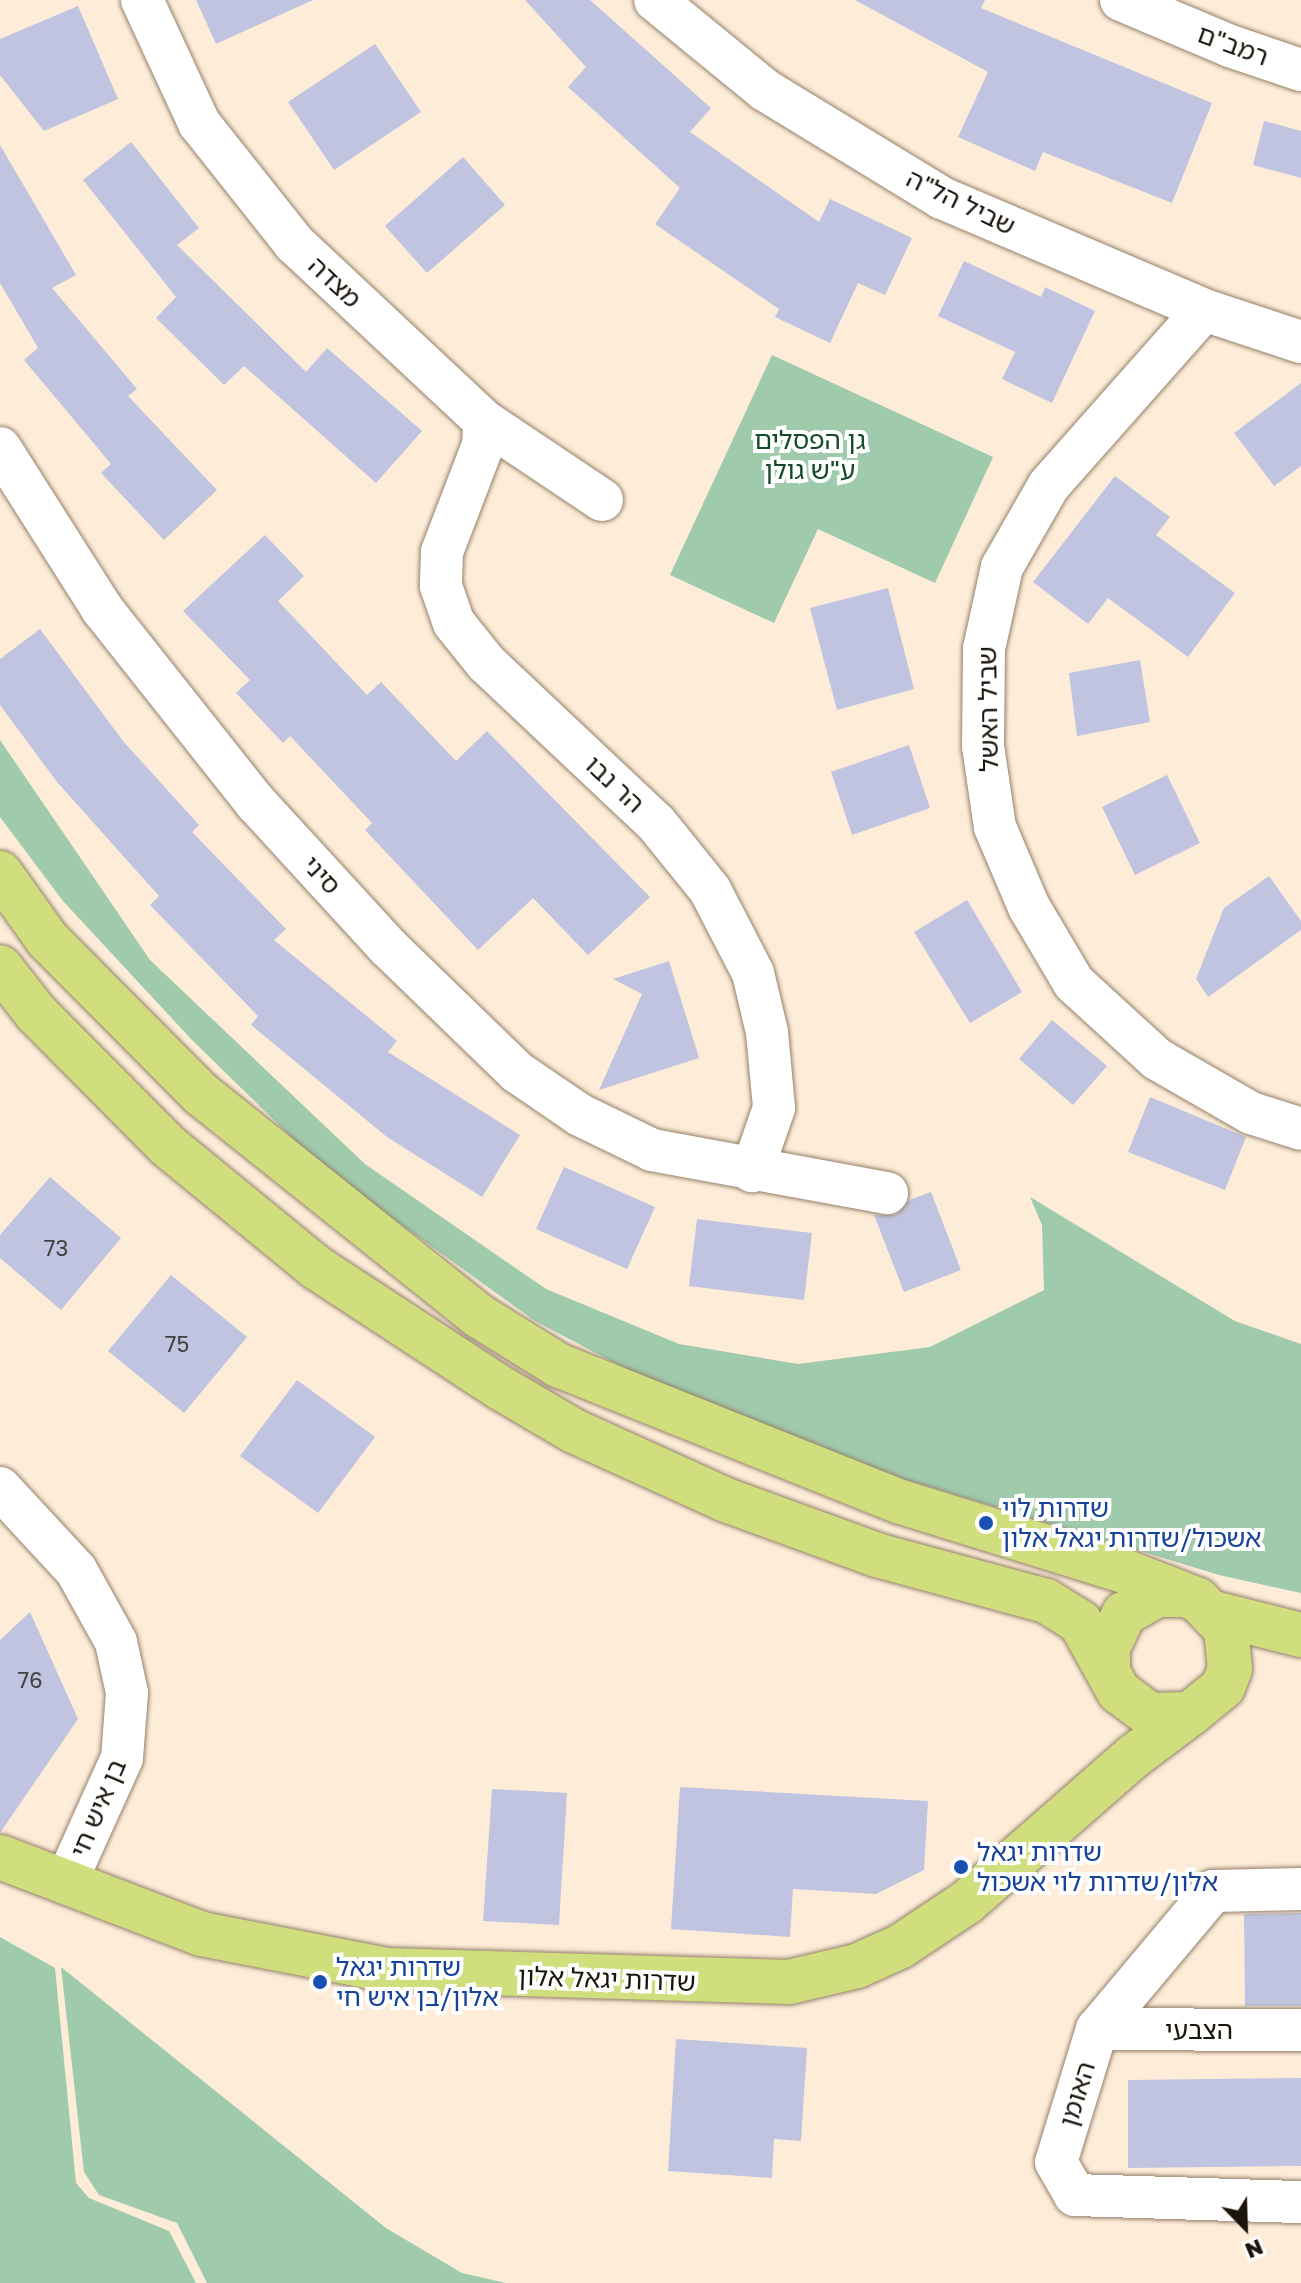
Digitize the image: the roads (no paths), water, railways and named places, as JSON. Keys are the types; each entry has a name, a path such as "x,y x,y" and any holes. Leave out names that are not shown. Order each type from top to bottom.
{"main road":[{"path":"0,873 47,939 201,1094 479,1316 545,1357 901,1502 1124,1571 1196,1604 1231,1648 1206,1701 1150,1715 1114,1680 1080,1622 1046,1601 877,1555 726,1500 574,1431 499,1387 317,1268 168,1146 36,1013 0,967"},
{"path":"1114,1680 1108,1648 1124,1614 1157,1595 1301,1635"},
{"name":"שדרות יגאל אלון","path":"0,1857 202,1934 387,1970 789,1982 857,1966 901,1946 967,1902 1206,1701 1301,1651"},
{"name":"שדרות יגאל אלון","path":"1079,1805 1108,1740 1114,1680"}],"street":[{"name":"מצדה","path":"142,0 199,123 294,243 484,421 602,500"},
{"name":"שביל הל\"ה","path":"655,0 765,90 942,198 1204,310 1301,342"},
{"name":"רמב\"ם","path":"1121,0 1301,70"},
{"name":"שביל האשל","path":"1204,310 1049,485 1002,567 984,649 983,746 995,827 1029,907 1074,983 1157,1059 1251,1113 1301,1129"},
{"name":"הר נבו","path":"484,421 483,445 442,552 441,586 454,623 486,663 656,823 717,904 753,973 767,1032 774,1108 752,1171"},
{"name":"סיני","path":"0,448 102,609 256,803 388,947 517,1072 580,1115 652,1150 752,1171 887,1193"},
{"name":"בן איש חי","path":"0,1488 76,1570 116,1642 127,1693 122,1758 67,1880"},
{"name":"האומן","path":"1301,1889 1213,1891 1097,2029 1056,2162 1075,2195 1301,2202"},
{"name":"הצבעי","path":"1097,2029 1301,2030"}],"place":[{"name":"שדרות לוי אשכול/שדרות יגאל אלון","path":"986,1523"},
{"name":"שדרות יגאל אלון/שדרות לוי אשכול","path":"961,1867"},
{"name":"שדרות יגאל אלון/בן איש חי","path":"320,1982"}],"park label":[{"name":"גן הפסלים ע\"ש גולן","path":"810,455"}]}
